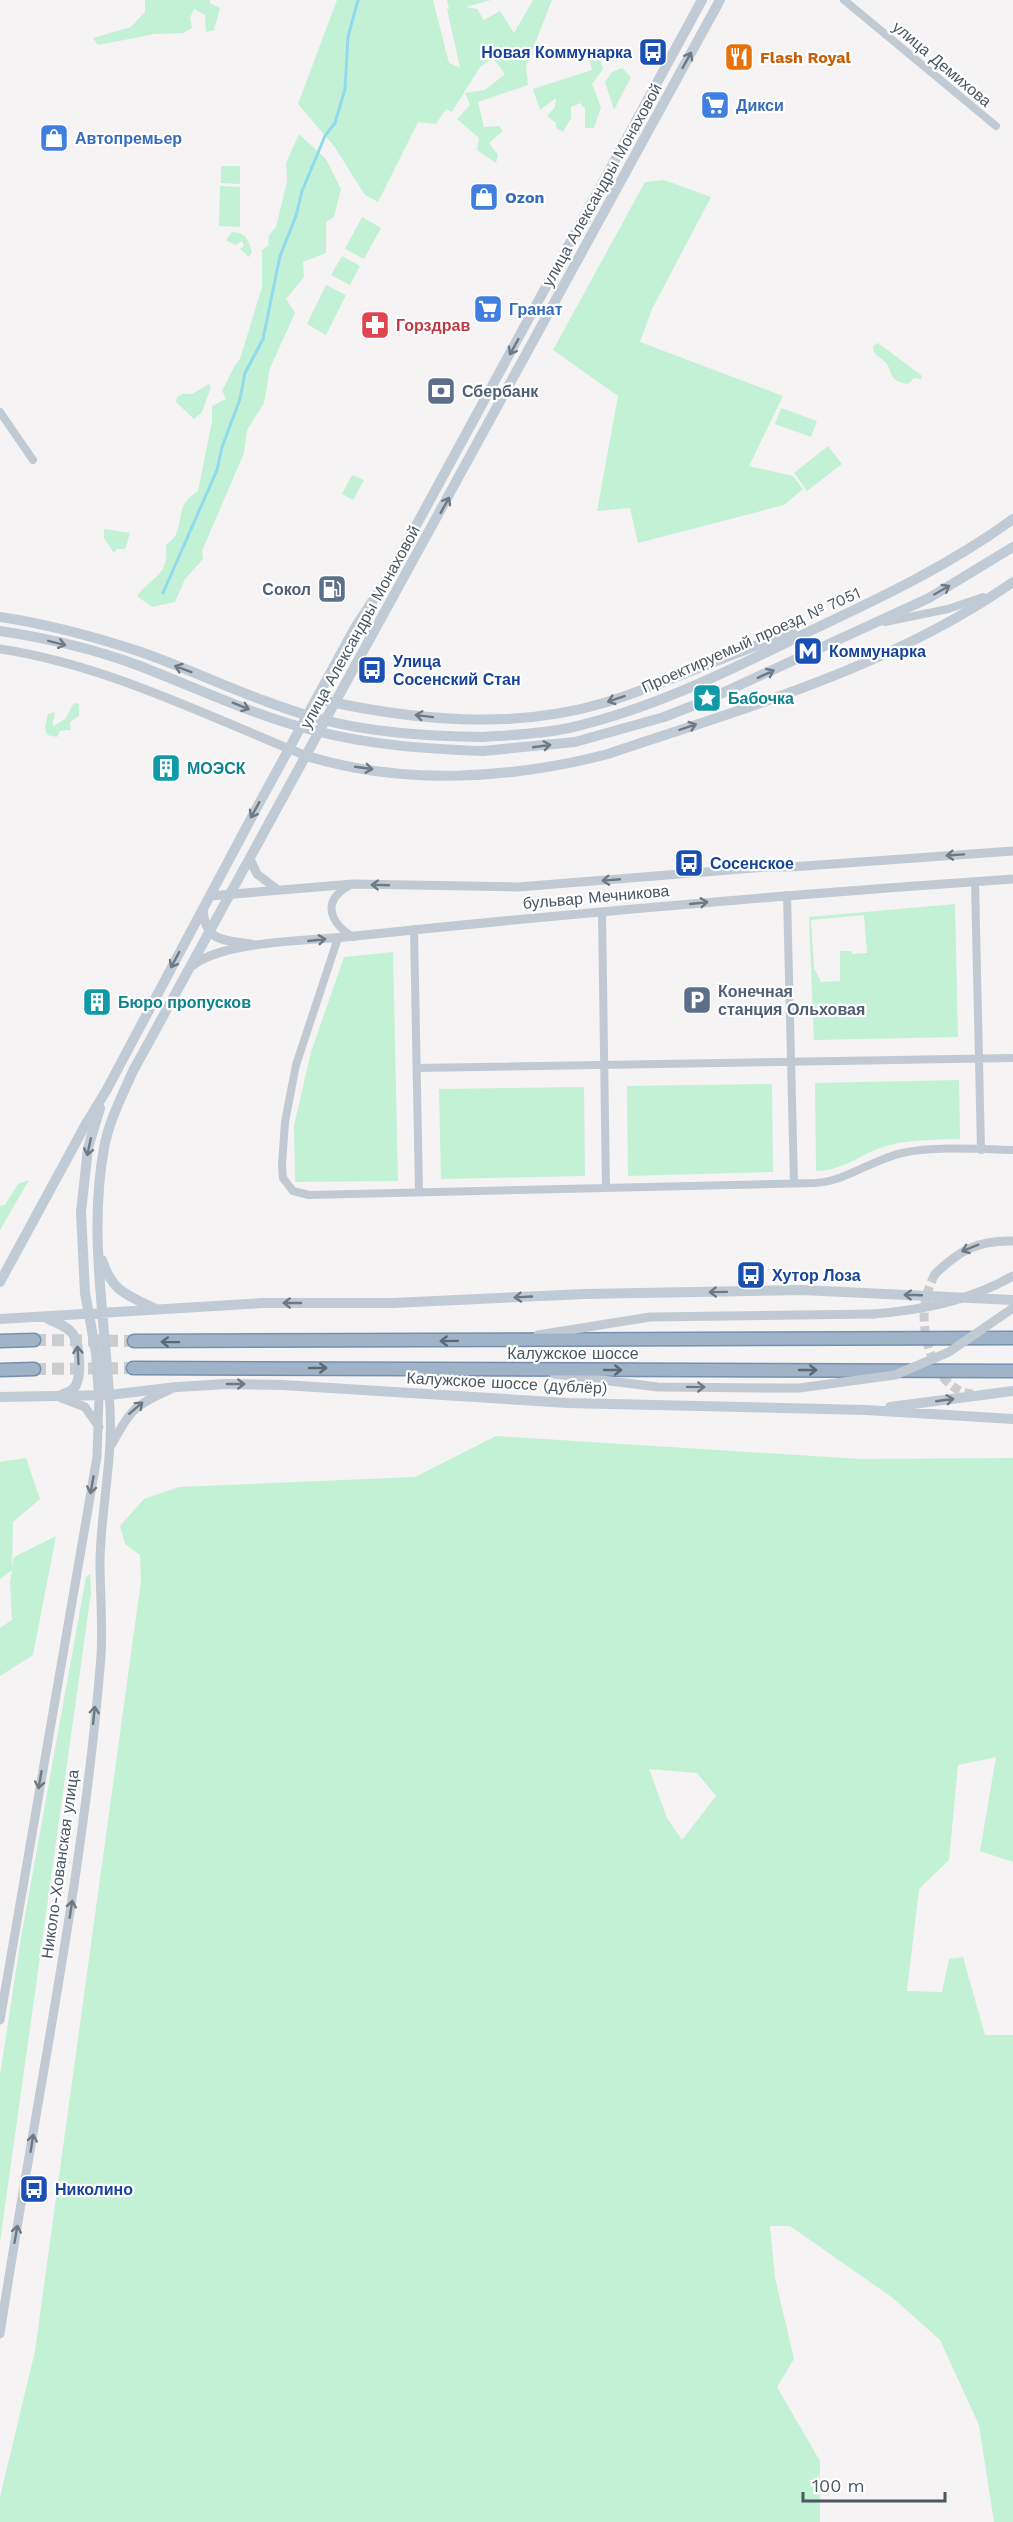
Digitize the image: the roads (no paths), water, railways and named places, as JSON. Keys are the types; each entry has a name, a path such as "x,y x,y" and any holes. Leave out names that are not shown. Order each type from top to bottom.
{"highway":[{"name":"Калужское шоссе","path":"134,1341 1013,1338"},
{"path":"0,1341 34,1340"},
{"name":"Калужское шоссе","path":"133,1368 1013,1371"},
{"path":"0,1370 34,1369"}],"main road":[{"name":"улица Александры Монаховой","path":"0,1282 106,1091 356,626 387,579 702,0"},
{"name":"улица Александры Монаховой","path":"104,1395 97,1244 100,1174 115,1112 133,1071 720,0"},
{"name":"Проектируемый проезд № 7051","path":"0,617 78,633 141,652 258,699 317,718 378,731 423,735 527,735 568,728 648,705 687,690 917,578 971,547 1013,519"},
{"name":"Проектируемый проезд № 7051","path":"0,631 35,637 134,664 252,711 310,730 375,744 421,749 483,751 575,742 664,717 705,701 878,623 929,598 1013,547"},
{"path":"307,756 362,768 418,775 482,775 532,771 572,763 608,754 870,662 921,638 1009,585"},
{"path":"317,699 437,718 486,721 540,716 604,703 772,639 829,622"},
{"name":"улица Александры Монаховой","path":"104,1395 86,1293 81,1248 83,1186 88,1148 106,1091"},
{"path":"97,1244 112,1283 122,1292 154,1308"},
{"path":"0,1319 263,1303 393,1304 584,1294 801,1290 1013,1300"},
{"path":"46,1318 64,1326 72,1333 78,1345 77,1383 72,1390 57,1396"},
{"name":"Калужское шоссе (дублёр)","path":"0,1397 104,1395 177,1387 283,1385 568,1403 866,1410 1013,1419"},
{"path":"866,1410 1013,1391"}],"street":[{"name":"улица Демихова","path":"844,0 996,126"},
{"path":"0,412 33,460"},
{"path":"878,623 948,609 1009,585"},
{"path":"0,649 78,667 136,686 307,756"},
{"name":"бульвар Мечникова","path":"210,896 353,884 518,887 1013,851"},
{"path":"250,859 257,874 278,890"},
{"name":"бульвар Мечникова","path":"188,969 208,955 259,946 414,929 787,895 1013,879"},
{"path":"975,882 981,1150"},
{"path":"352,937 337,924 332,915 331,906 341,890 353,884"},
{"path":"787,895 794,1183"},
{"path":"203,909 204,924 208,931 222,940 259,946"},
{"path":"602,913 606,1188"},
{"path":"414,929 419,1192"},
{"path":"338,938 292,1080 284,1143 283,1178 290,1189 302,1194 794,1183 837,1179 884,1158 911,1151 1013,1150"},
{"path":"417,1068 1013,1058"},
{"path":"935,1274 966,1248 991,1241 1013,1241"},
{"path":"507,1340 650,1317 873,1314 915,1311 952,1302 1013,1276"},
{"path":"513,1369 658,1387 799,1388 896,1375 949,1352 1013,1308"},
{"path":"110,1446 131,1411 146,1400 177,1387"},
{"name":"Николо-Хованская улица","path":"0,2020 97,1457 104,1395"},
{"name":"Николо-Хованская улица","path":"0,2334 75,1880 101,1656 101,1542 110,1446 104,1395"},
{"path":"57,1396 85,1407 99,1427"}],"waterway":[{"path":"163,593 217,470 222,447 240,399 245,373 263,339 280,256 296,216 302,191 325,136 335,123 345,89 348,37 358,0"}],"tunnel":[{"path":"935,1274 925,1305 925,1331 928,1346 940,1373 949,1383 960,1391 973,1394"},
{"path":"34,1340 134,1341"},
{"path":"34,1369 133,1368"}],"place":[{"name":"Новая Коммунарка","path":"653,52"},
{"name":"Flash Royal","path":"739,57"},
{"name":"Дикси","path":"715,105"},
{"name":"Автопремьер","path":"54,138"},
{"name":"Ozon","path":"484,197"},
{"name":"Гранат","path":"488,309"},
{"name":"Горздрав","path":"375,325"},
{"name":"Сбербанк","path":"441,391"},
{"name":"Сокол","path":"332,589"},
{"name":"Коммунарка","path":"808,651"},
{"name":"Улица Сосенский Стан","path":"372,670"},
{"name":"Бабочка","path":"707,698"},
{"name":"МОЭСК","path":"166,768"},
{"name":"Сосенское","path":"689,863"},
{"name":"Конечная станция Ольховая","path":"697,1000"},
{"name":"Бюро пропусков","path":"97,1002"},
{"name":"Хутор Лоза","path":"751,1275"},
{"name":"Николино","path":"34,2189"}]}
